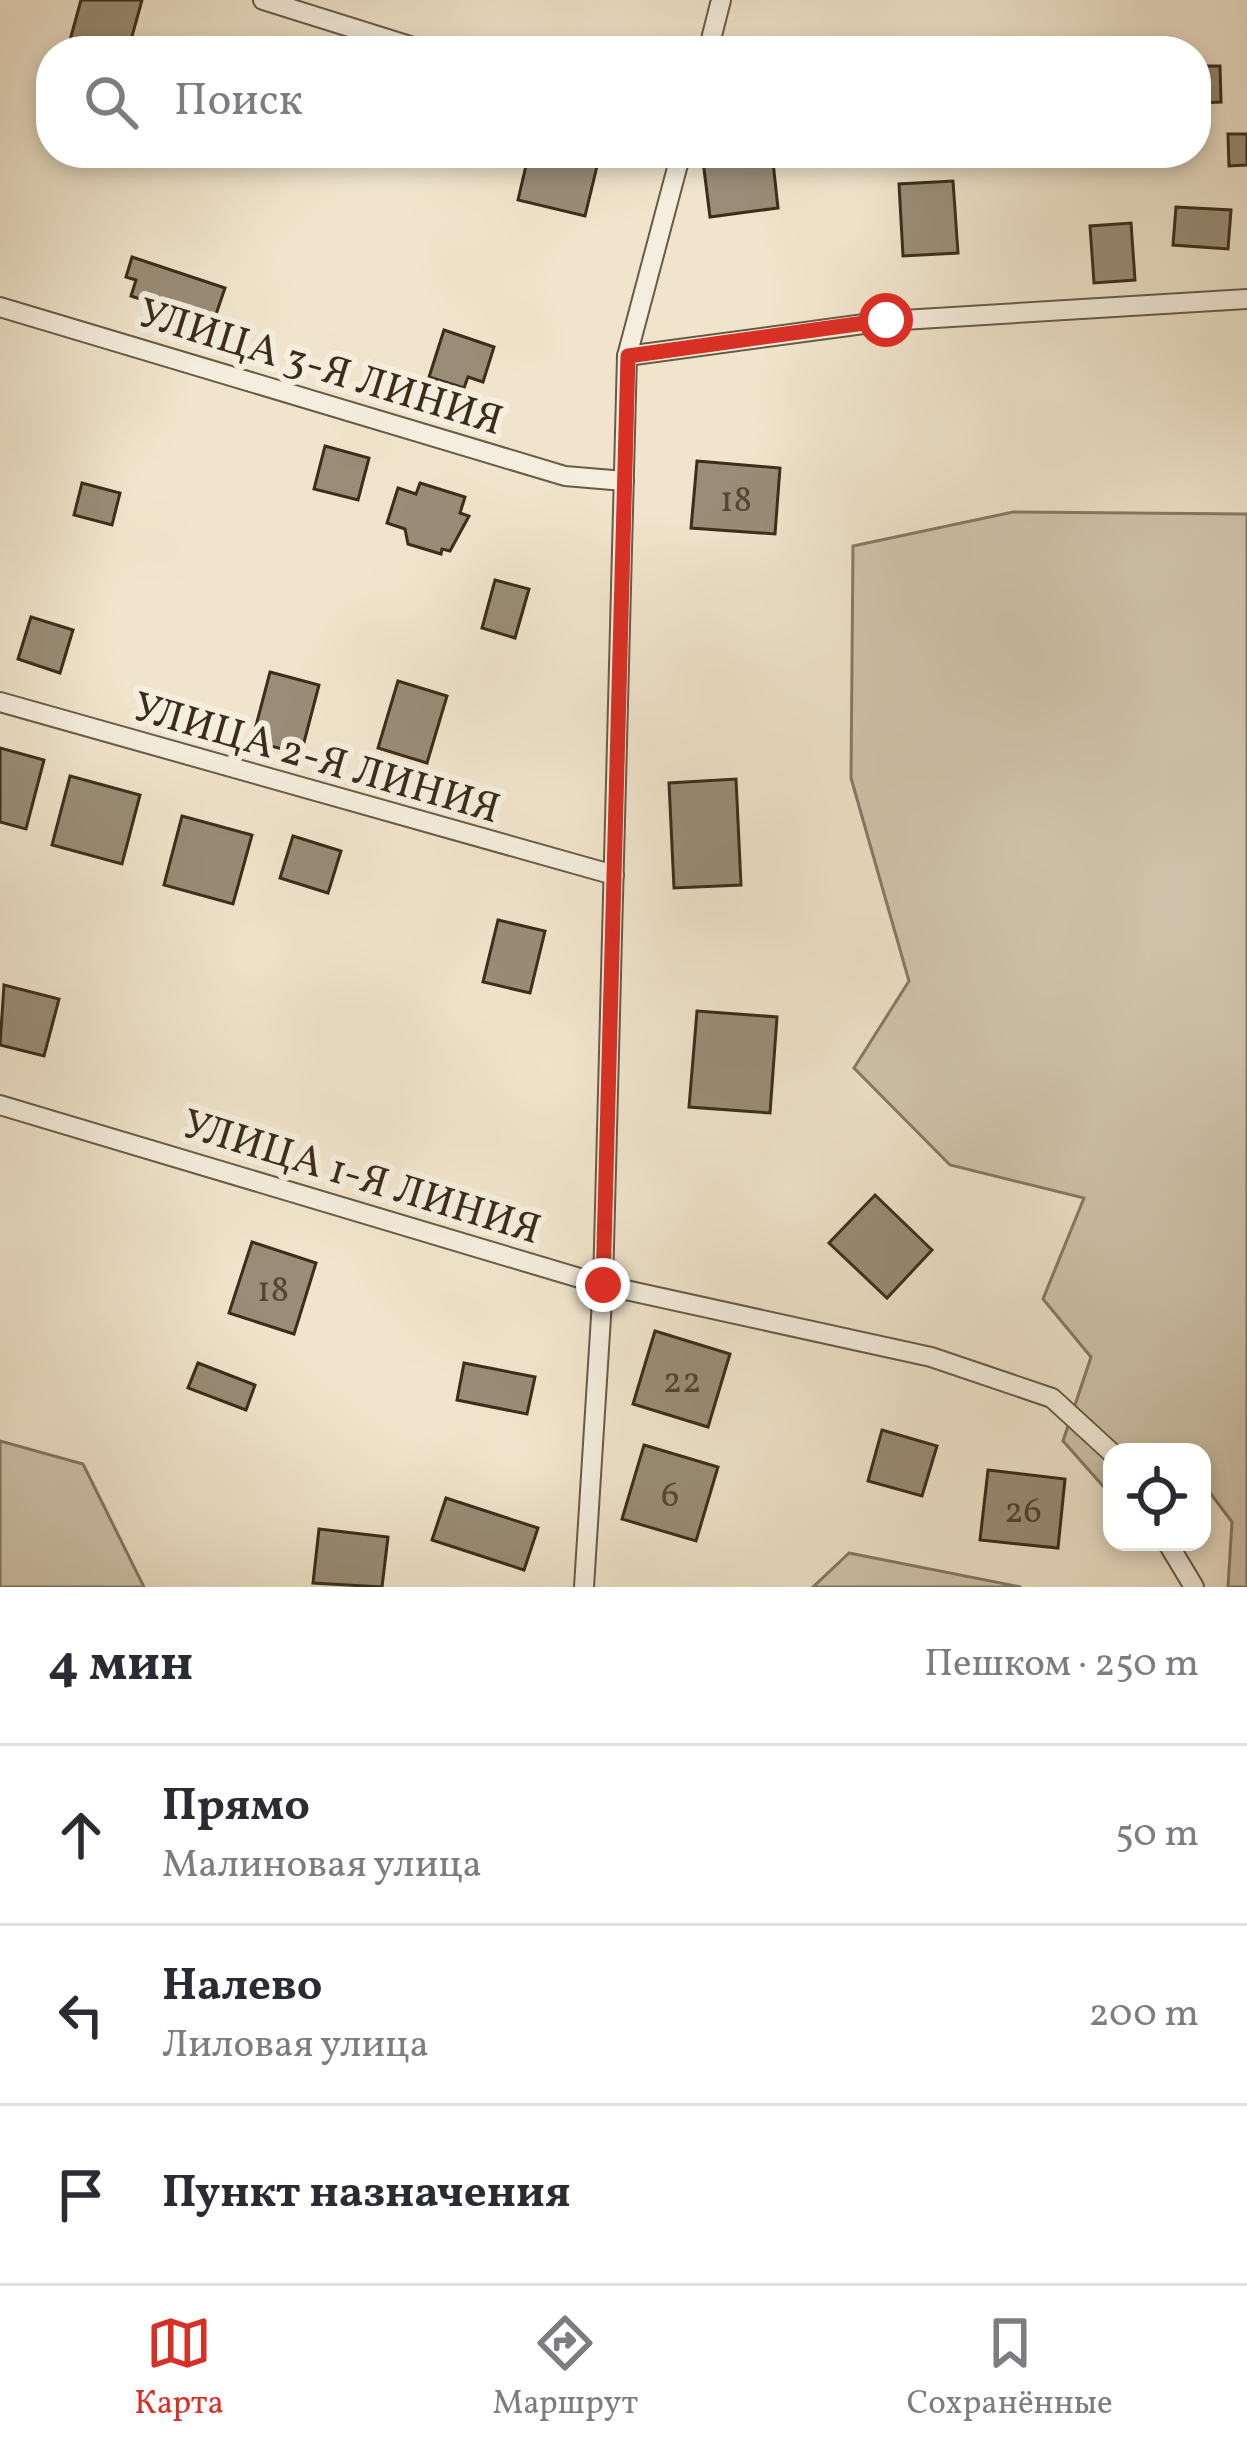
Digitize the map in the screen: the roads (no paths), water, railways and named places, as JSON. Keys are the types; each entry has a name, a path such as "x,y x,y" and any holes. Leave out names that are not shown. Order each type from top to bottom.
{"lane":[{"path":"263,0 378,36"},
{"path":"712,36 721,0"},
{"path":"584,1587 603,1285 628,356 677,168"},
{"path":"628,356 886,320 1247,299"},
{"name":"УЛИЦА 3-Я ЛИНИЯ","path":"0,307 565,476 624,481"},
{"name":"УЛИЦА 2-Я ЛИНИЯ","path":"0,702 614,875"},
{"name":"УЛИЦА 1-Я ЛИНИЯ","path":"0,1105 603,1285 931,1357 1052,1398 1103,1445"},
{"path":"1172,1551 1194,1587"}]}
